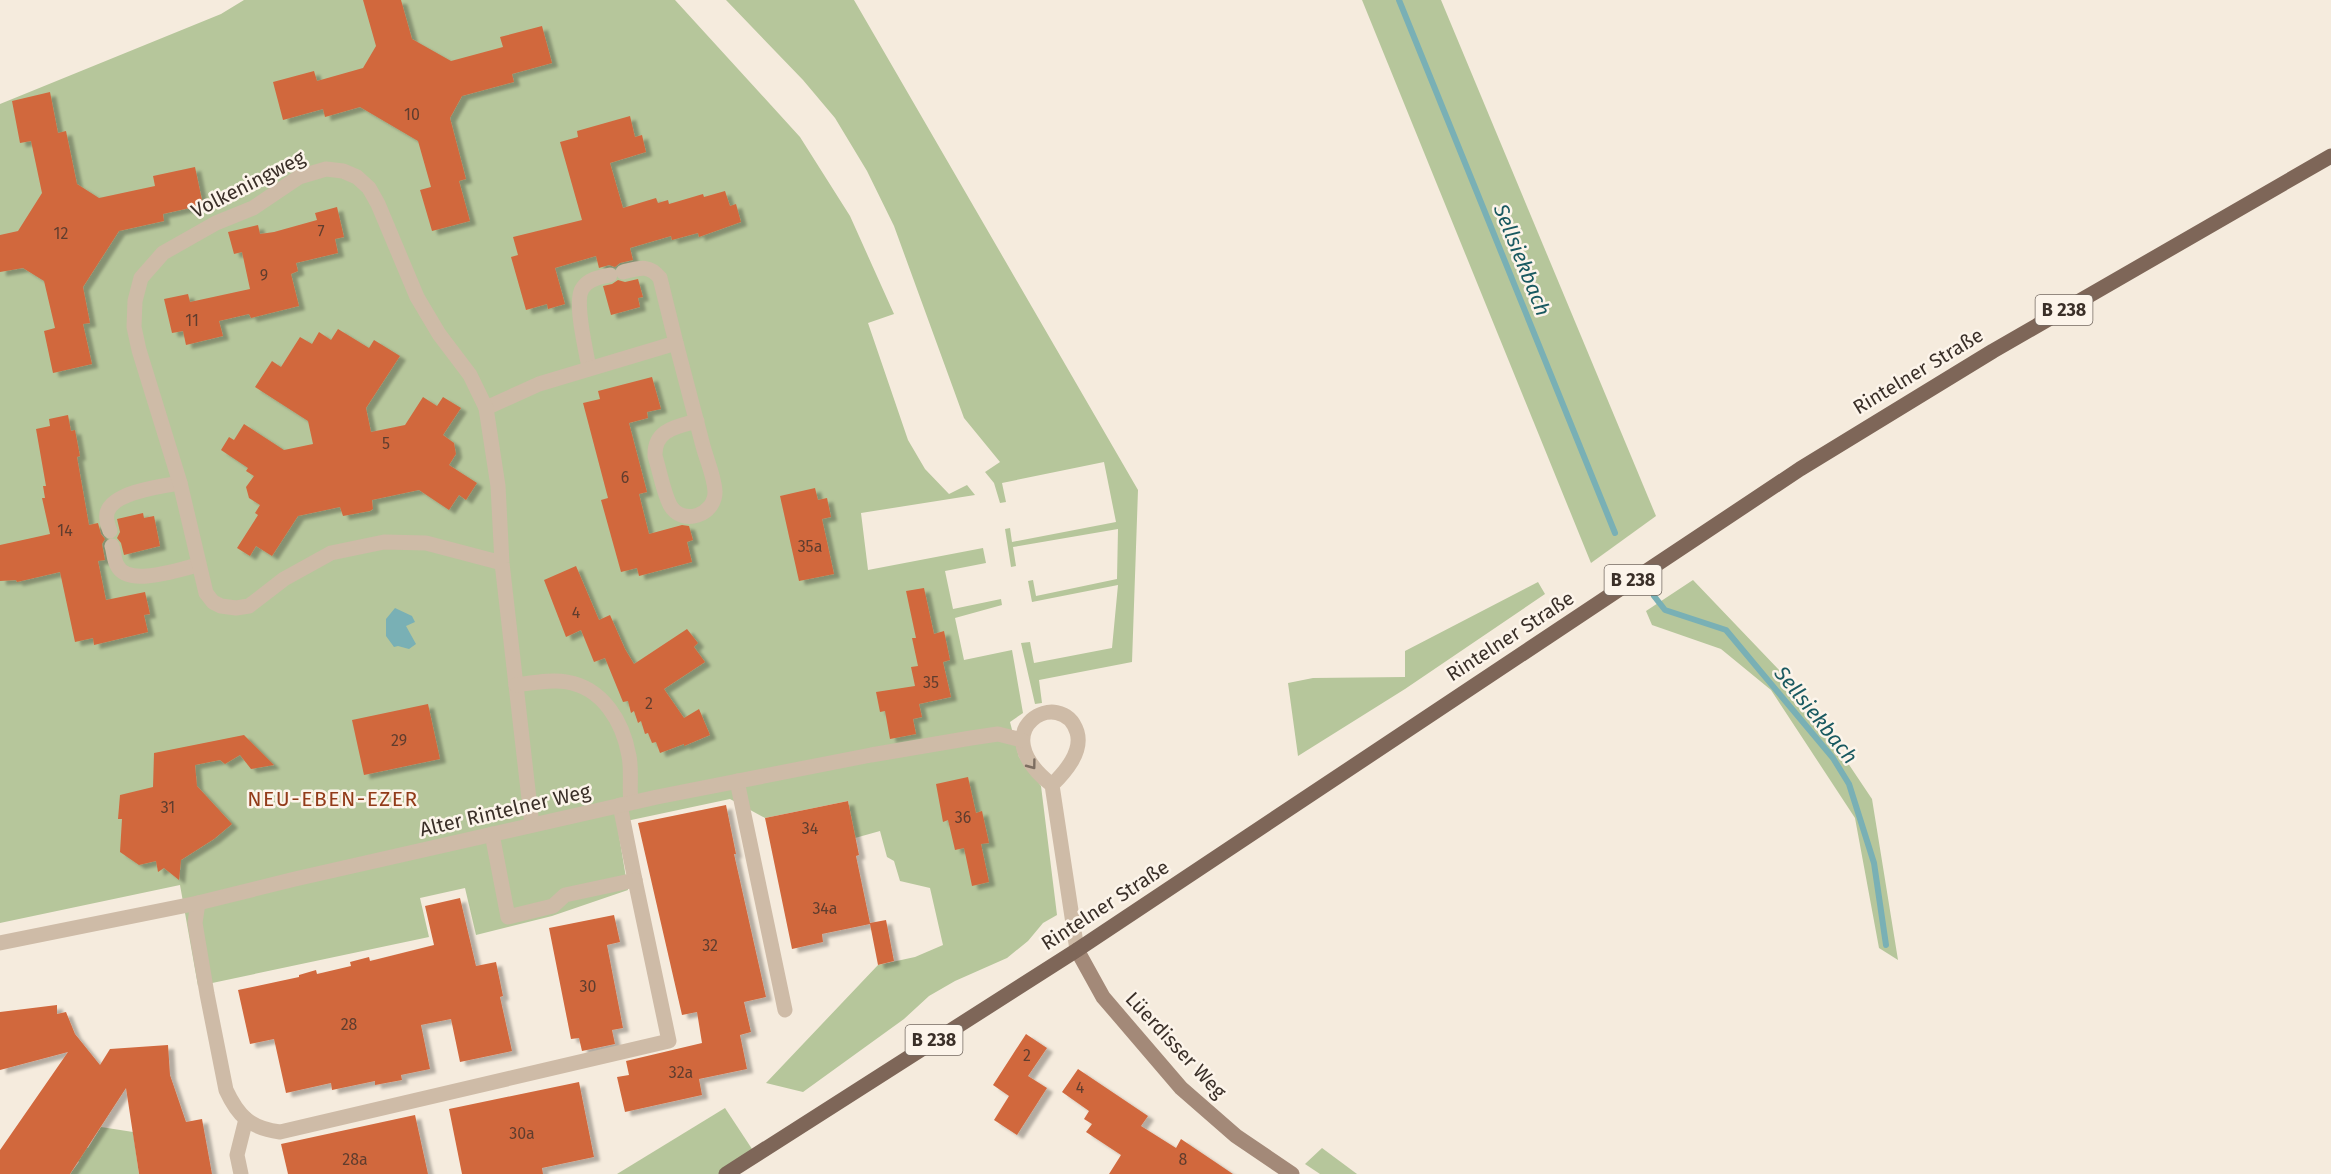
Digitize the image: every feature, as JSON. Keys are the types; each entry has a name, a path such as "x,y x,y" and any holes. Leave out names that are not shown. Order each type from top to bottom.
{"main road":[{"name":"Rintelner Straße","path":"726,1174 1077,950 1800,469 1993,351 2331,156"},
{"name":"Lüerdisser Weg","path":"1077,950 1102,997 1181,1088 1236,1136 1292,1174"}],"street":[{"name":"Volkeningweg","path":"502,563 450,548 413,541 384,542 331,553 284,579 249,606 236,608 221,606 213,602 206,593 180,483 134,327 135,301 141,278 162,253 188,237 253,208 299,177 326,169 343,171 357,177 369,188 417,297 439,334 470,375 486,408 498,486 502,563 532,825"},
{"path":"589,368 578,298 582,287 592,279 643,267 654,271 660,278 715,489 715,497 708,510 702,514 687,517 680,515 670,504 655,456 655,448 657,440 668,429 697,421"},
{"path":"486,408 538,384 676,343"},
{"path":"180,483 127,494 109,507 106,515 117,567 133,576 152,575 198,565"},
{"path":"198,903 195,923 226,1090 233,1104 246,1119 263,1130 280,1132 669,1041 635,880 626,804 629,757 615,716 599,696 582,686 566,681 516,686"},
{"path":"1052,784 1065,772 1076,753 1078,738 1074,723 1068,717 1048,712 1038,715 1029,722 1023,730 1022,740 1027,759 1040,775 1052,784 1077,950"},
{"name":"Alter Rintelner Weg","path":"0,943 198,903 492,834 737,781 871,755 998,734 1022,740"},
{"path":"737,781 785,1010"},
{"path":"492,834 508,917 553,906 564,895 635,880"},
{"path":"241,1174 237,1155 246,1119"}],"green space":[{"path":"244,0 675,0 800,137 850,216 894,314 868,323 908,440 925,469 949,494 967,485 975,495 861,513 868,570 983,548 986,563 945,571 953,609 1001,599 1002,605 955,618 964,660 1012,650 1023,713 1010,722 1019,757 1041,786 1057,915 1043,923 1028,941 1007,958 955,981 929,996 904,1019 803,1092 766,1083 878,965 915,957 943,945 930,888 900,881 894,861 887,857 880,831 855,838 848,801 765,818 730,799 617,823 628,890 552,916 476,935 465,888 420,898 429,937 198,986 180,885 0,923 0,104 221,14"},
{"path":"726,0 854,0 1138,490 1132,662 1039,680 1042,703 1035,704 1021,643 1030,642 1034,663 1112,648 1118,585 1032,602 1028,581 1033,580 1036,596 1117,579 1118,529 1013,547 1016,566 1011,567 1005,529 1010,528 1012,542 1116,522 1104,462 1002,483 1006,502 1000,503 994,483 985,472 1000,462 964,418 894,226 867,171 835,118 803,80"},
{"path":"1362,0 1441,0 1656,516 1591,563"},
{"path":"1693,580 1801,693 1872,799 1898,960 1879,948 1855,818 1771,690 1721,649 1652,625 1646,611"},
{"path":"1538,582 1545,594 1405,689 1298,756 1288,683 1313,678 1405,677 1405,651"},
{"path":"725,1108 756,1155 724,1174 617,1174"},
{"path":"101,1127 133,1132 139,1174 70,1174 79,1162 60,1147 68,1136 88,1148"},
{"path":"1322,1148 1357,1174 1320,1174 1305,1164"}],"water":[{"path":"395,608 412,616 415,622 406,626 416,644 409,649 394,647 386,636 386,619"}],"building":[{"path":"363,0 401,0 412,39 451,61 503,47 500,37 542,26 552,63 512,74 514,82 462,96 450,118 466,179 459,181 470,221 432,231 420,190 431,187 418,141 360,107 325,117 323,109 283,120 273,82 314,71 317,81 363,68 376,46"},
{"path":"50,92 58,133 66,131 77,184 99,198 155,186 153,176 195,167 203,205 163,214 164,221 119,231 83,287 90,323 83,324 92,364 53,373 44,331 55,328 44,281 23,268 0,272 0,235 18,231 42,193 31,141 20,143 12,101"},
{"path":"630,116 635,137 642,135 646,152 610,163 623,208 656,198 658,203 668,200 669,204 703,194 704,197 725,191 730,206 736,204 741,222 699,237 698,233 672,240 671,236 630,248 633,260 620,263 615,267 609,265 599,268 596,256 555,268 565,304 548,309 547,304 526,310 511,257 518,255 513,237 582,220 560,142 578,137 577,131"},
{"path":"337,207 344,237 335,239 338,253 296,263 298,271 291,274 299,306 251,318 249,314 219,321 223,336 186,345 183,331 172,333 164,299 188,294 190,302 250,289 242,252 234,254 228,232 258,225 260,234 274,232 317,220 315,213"},
{"path":"638,279 643,297 638,298 640,307 611,315 603,286 618,280 625,282"},
{"path":"338,329 369,348 374,340 400,356 366,408 371,432 405,425 423,397 437,406 443,397 461,408 443,435 454,443 456,454 449,465 477,483 466,500 459,495 449,510 419,490 372,500 373,509 370,511 343,516 340,507 298,516 272,556 256,546 250,556 237,548 258,515 255,513 260,505 249,498 246,487 254,476 246,471 248,468 221,450 229,437 234,440 244,424 284,450 313,444 308,421 255,387 272,361 281,367 300,337 312,344 319,332 331,340"},
{"path":"652,377 661,409 647,412 648,418 629,423 647,492 639,494 649,534 682,525 689,526 693,540 687,542 692,562 639,576 637,568 621,572 601,500 608,498 583,403 600,399 598,391"},
{"path":"68,415 71,431 75,430 80,456 77,457 89,525 98,523 105,539 102,544 105,560 98,561 106,600 145,592 150,614 144,615 148,632 94,645 93,638 75,642 60,572 17,582 16,580 0,581 0,545 50,534 42,498 45,498 43,486 46,486 36,429 50,426 49,419"},
{"path":"815,488 818,500 827,498 831,517 822,519 834,574 799,581 780,496"},
{"path":"143,513 144,518 154,516 160,546 124,555 117,538 120,532 117,519"},
{"path":"576,566 599,620 610,615 634,664 687,629 698,643 694,647 705,662 664,689 684,718 699,709 710,735 660,753 656,742 652,743 648,733 645,734 641,721 638,723 634,711 631,713 628,701 623,702 605,658 594,662 581,630 566,637 544,580"},
{"path":"924,588 934,634 944,631 950,660 943,662 951,697 919,704 922,717 913,719 916,734 890,739 885,711 880,712 876,692 915,686 911,667 918,666 912,638 916,638 906,591"},
{"path":"428,704 440,759 364,775 352,720"},
{"path":"244,735 274,765 251,769 240,755 225,764 220,760 195,765 197,786 232,824 214,839 181,860 179,880 164,868 158,872 156,861 139,865 120,852 122,819 118,819 120,795 153,787 154,753"},
{"path":"968,777 976,813 982,811 989,843 981,844 989,882 972,886 964,848 955,850 948,820 943,822 936,784"},
{"path":"848,801 859,855 856,856 870,923 886,920 894,961 878,965 870,924 822,934 823,942 792,949 765,818"},
{"path":"726,805 736,854 734,854 766,997 744,1002 751,1032 740,1035 747,1069 699,1079 702,1095 625,1112 617,1077 629,1075 626,1061 702,1043 697,1012 682,1015 638,823"},
{"path":"460,898 476,966 496,962 503,996 500,997 512,1051 460,1062 451,1019 421,1025 430,1069 401,1075 402,1080 375,1085 375,1081 332,1090 331,1083 286,1093 274,1039 250,1044 238,990 299,977 299,975 316,970 317,974 351,966 350,962 369,957 370,961 434,945 425,906"},
{"path":"614,915 620,942 607,945 623,1028 612,1030 615,1044 582,1051 579,1038 571,1039 549,928"},
{"path":"57,1005 57,1014 66,1012 75,1034 100,1065 110,1049 168,1045 170,1075 186,1122 202,1119 212,1174 139,1174 126,1088 70,1174 0,1174 0,1150 68,1052 0,1070 0,1012"},
{"path":"1026,1034 1047,1048 1028,1076 1047,1088 1017,1135 994,1120 1009,1096 993,1085"},
{"path":"1078,1069 1148,1116 1141,1126 1176,1148 1181,1139 1233,1174 1109,1174 1121,1155 1086,1132 1092,1124 1084,1119 1089,1111 1062,1092"},
{"path":"579,1082 594,1157 542,1168 543,1174 462,1174 449,1109"},
{"path":"415,1115 428,1174 288,1174 281,1144"}],"waterway":[{"name":"Sellsiekbach","path":"1399,0 1615,533"},
{"name":"Sellsiekbach","path":"1654,596 1665,610 1726,630 1833,758 1849,784 1874,863 1886,945"}],"district":[{"name":"NEU-EBEN-EZER","path":"333,799"}]}
